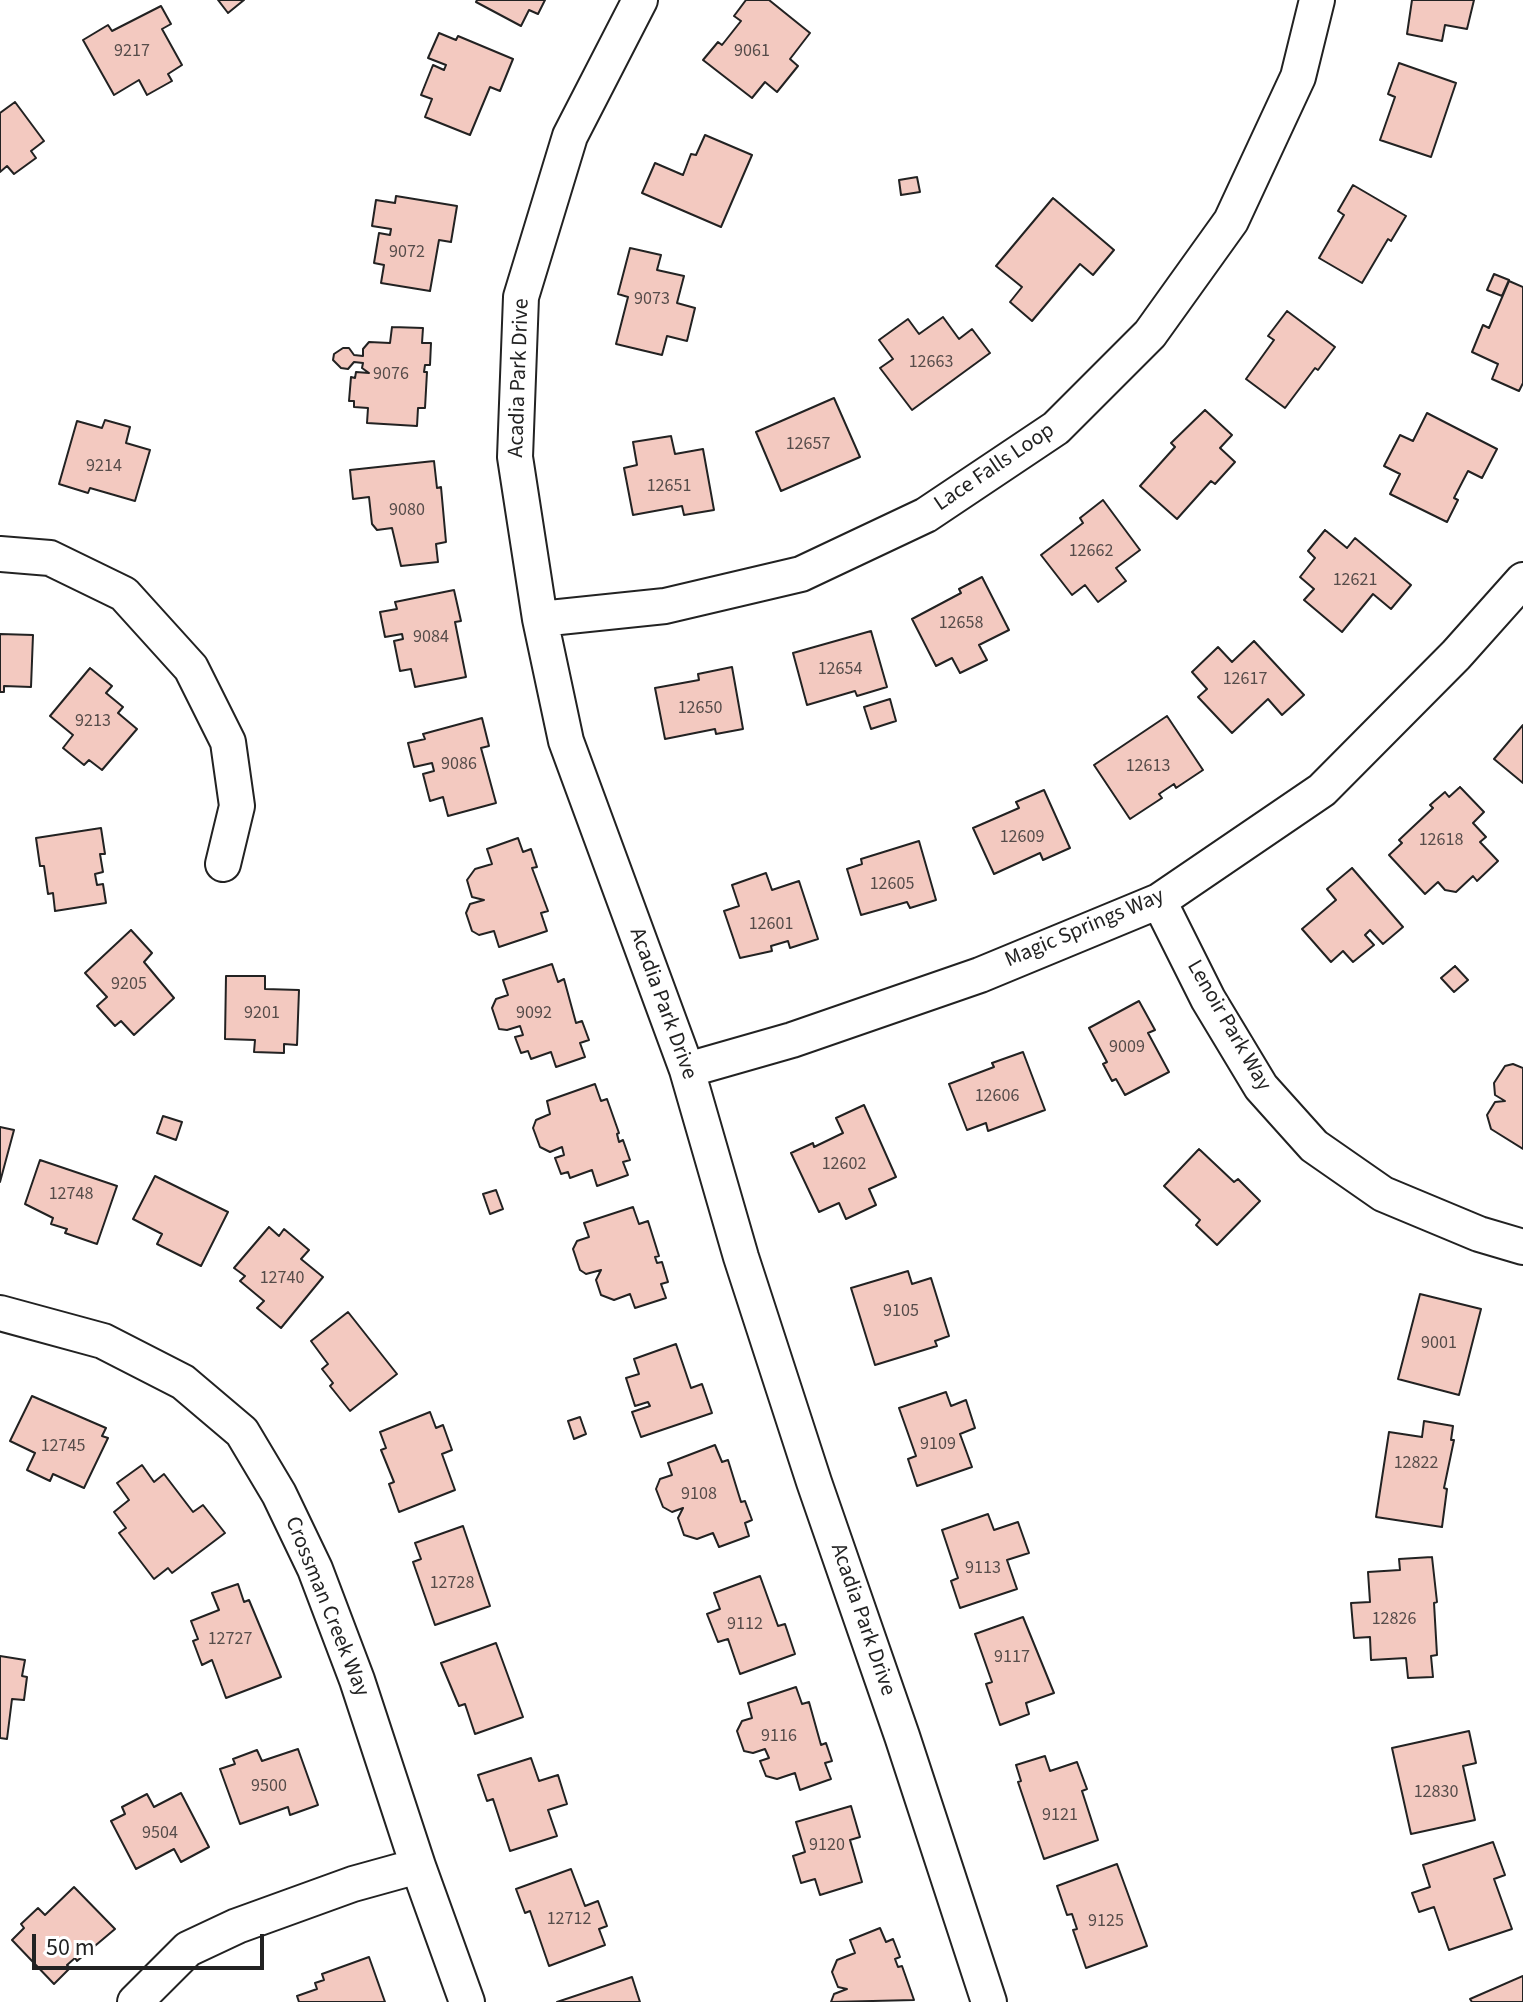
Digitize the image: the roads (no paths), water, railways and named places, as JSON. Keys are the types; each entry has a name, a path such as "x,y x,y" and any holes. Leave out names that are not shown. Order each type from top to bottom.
{"street":[{"name":"Acadia Park Drive","path":"640,0 570,136 521,297 515,457 540,619 566,741 687,1070 741,1257 799,1437 989,2002"},
{"name":"Lace Falls Loop","path":"540,619 665,606 801,574 926,515 1056,428 1150,334 1231,221 1298,77 1317,0"},
{"path":"0,554 50,558 124,594 191,668 228,742 237,806 223,864"},
{"name":"Magic Springs Way","path":"687,1070 792,1040 980,975 1159,901 1322,790 1456,655 1523,580"},
{"name":"Lenoir Park Way","path":"1159,901 1208,999 1261,1087 1314,1146 1383,1194 1479,1234 1523,1247"},
{"name":"Crossman Creek Way","path":"0,1313 103,1341 183,1382 242,1432 279,1494 315,1569 357,1680 418,1866 467,2002"},
{"path":"135,2002 188,1949 266,1915 353,1884 418,1866"}]}
